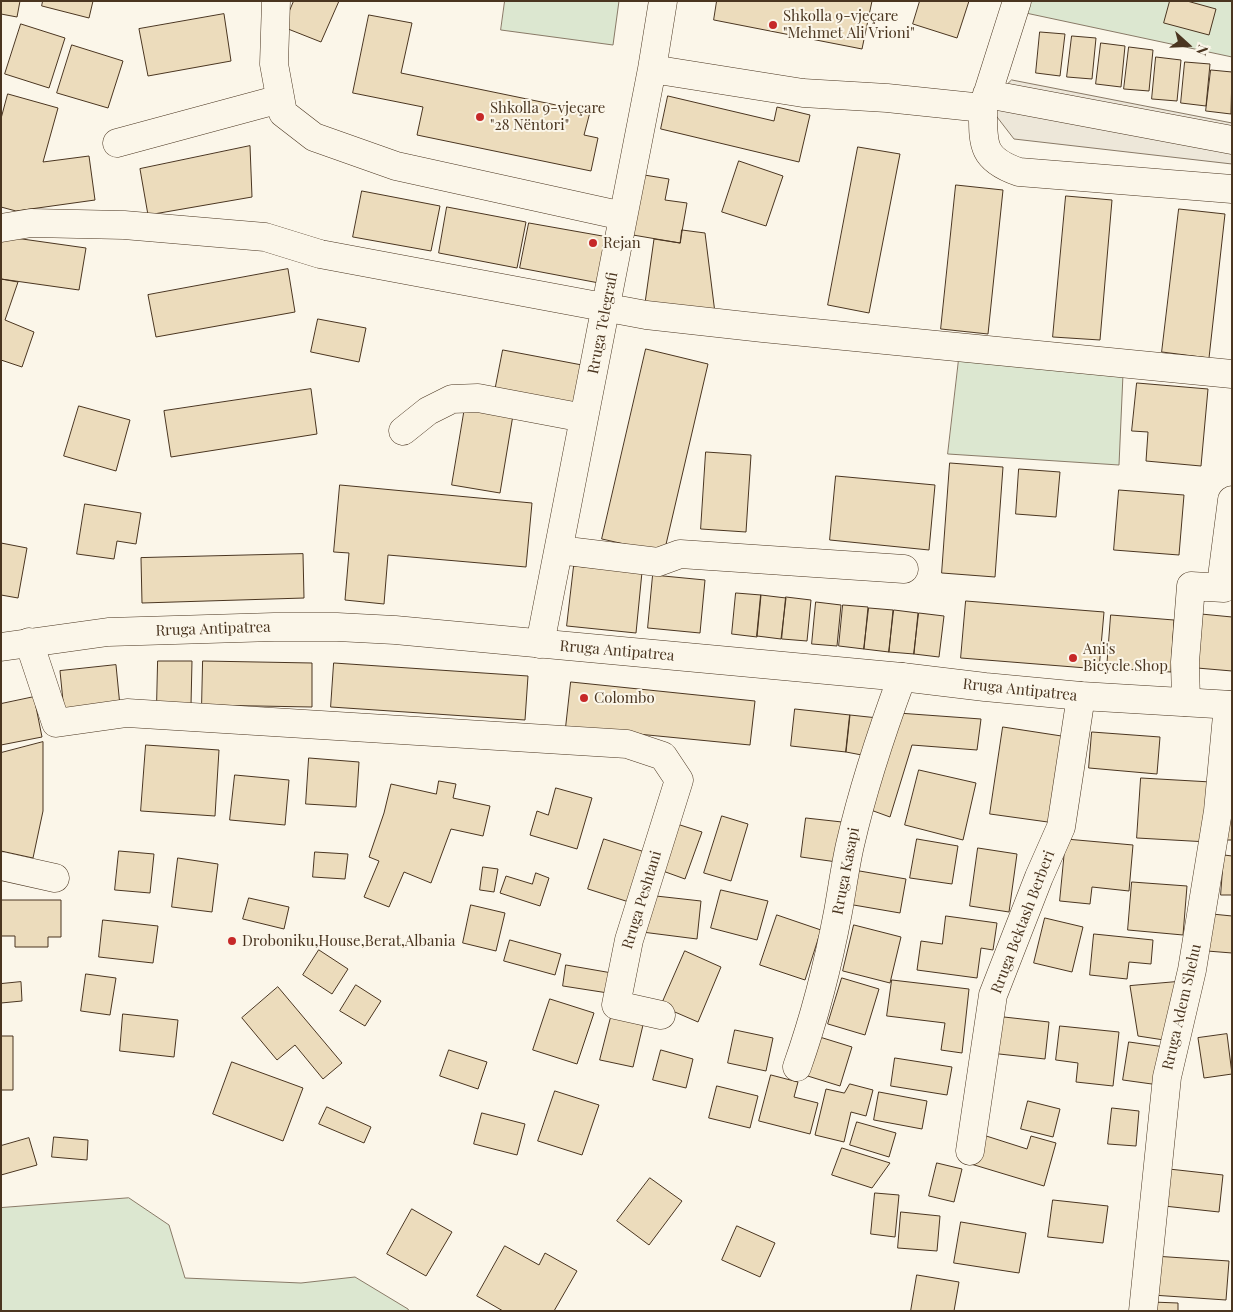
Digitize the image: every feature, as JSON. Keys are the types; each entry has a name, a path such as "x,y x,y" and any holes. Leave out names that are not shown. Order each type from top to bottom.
{"street":[{"path":"276,1 274,64 283,113 314,138 396,166 623,216"},
{"name":"Rruga Telegrafi","path":"540,644 652,69 663,1"},
{"path":"1017,1 985,101 983,138 990,157 1005,168 1019,172 1232,190"},
{"path":"652,69 803,93 985,101 1232,140"},
{"path":"117,143 280,99"},
{"path":"1,228 31,223 124,226 265,238 320,254 646,315 1232,374"},
{"path":"403,431 428,411 452,399 478,398 584,418"},
{"path":"1228,588 1222,577 1232,500"},
{"path":"559,550 658,562 680,554 904,569"},
{"path":"1186,702 1185,662 1191,586 1228,588"},
{"name":"Rruga Antipatrea","path":"1,647 108,632 274,627 395,630 902,677 1081,696 1230,705"},
{"name":"Rruga Peshtani","path":"29,642 56,724 127,713 627,744 663,756 679,780 629,940 616,1005 661,1015"},
{"name":"Rruga Kasapi","path":"797,1067 814,1017 838,914 858,813 902,677"},
{"name":"Rruga Bektash Berberi","path":"970,1151 993,995 1039,876 1061,827 1081,696"},
{"name":"Rruga Adem Shehu","path":"1143,1311 1166,1077 1192,970 1218,811 1230,705"},
{"path":"1,866 55,878"}],"green space":[{"path":"505,1 619,1 613,45 501,30"},
{"path":"1026,1 1232,1 1232,57 1021,12"},
{"path":"959,359 1123,374 1119,465 948,454"},
{"path":"129,1198 169,1225 185,1278 301,1283 355,1277 409,1311 1,1311 1,1208"}],"shaded area":[{"path":"1012,80 1232,123 1232,164 1014,139 987,104"}],"building":[{"path":"1,1 20,1 17,17 1,14"},
{"path":"43,1 93,1 89,18 42,6"},
{"path":"294,1 339,1 321,42 283,27"},
{"path":"717,1 872,1 862,49 714,20"},
{"path":"920,1 969,1 957,38 913,24"},
{"path":"1170,1 1187,1 1216,9 1209,35 1164,23"},
{"path":"224,14 231,61 148,76 139,29"},
{"path":"369,15 412,23 401,73 590,112 584,135 598,138 591,171 417,135 423,107 353,93"},
{"path":"21,24 65,38 49,88 5,74"},
{"path":"1040,32 1065,34 1060,76 1036,73"},
{"path":"1072,36 1096,38 1092,79 1067,77"},
{"path":"1101,43 1125,46 1121,87 1096,84"},
{"path":"72,45 123,61 108,108 57,93"},
{"path":"1129,47 1153,50 1149,91 1124,89"},
{"path":"1156,57 1181,60 1177,101 1152,99"},
{"path":"1185,62 1210,64 1206,106 1181,103"},
{"path":"1211,70 1232,72 1231,114 1206,111"},
{"path":"8,94 58,108 43,162 89,156 95,200 16,211 1,207 1,119"},
{"path":"668,96 774,121 777,107 810,115 799,162 661,129"},
{"path":"250,146 252,197 148,215 140,169"},
{"path":"858,147 900,154 869,313 828,305"},
{"path":"739,161 783,176 766,226 722,212"},
{"path":"638,174 669,179 665,200 687,203 680,243 627,234"},
{"path":"956,185 1003,190 988,334 941,329"},
{"path":"362,191 440,206 431,251 353,237"},
{"path":"1066,196 1112,200 1100,340 1053,337"},
{"path":"447,207 526,222 517,268 439,253"},
{"path":"1179,209 1225,214 1209,358 1162,352"},
{"path":"529,223 608,237 599,283 520,268"},
{"path":"682,230 705,233 715,313 645,303 654,239 680,243"},
{"path":"1,236 86,248 79,290 1,279"},
{"path":"288,269 295,312 156,337 148,295"},
{"path":"1,279 18,282 5,320 34,332 22,367 1,360"},
{"path":"318,319 366,328 359,362 311,352"},
{"path":"646,349 708,364 664,553 602,539"},
{"path":"503,350 582,365 573,411 494,396"},
{"path":"1137,383 1208,389 1201,466 1146,461 1148,432 1132,431"},
{"path":"311,389 317,434 171,457 164,411"},
{"path":"79,406 130,420 116,471 64,456"},
{"path":"465,407 513,415 500,493 452,485"},
{"path":"706,452 751,455 746,532 701,529"},
{"path":"950,463 1003,467 995,577 942,573"},
{"path":"1019,469 1060,472 1056,517 1016,514"},
{"path":"836,476 935,485 929,550 830,540"},
{"path":"340,485 532,503 526,567 388,555 384,604 345,600 349,553 334,552"},
{"path":"1119,490 1184,495 1179,555 1114,550"},
{"path":"85,504 141,513 136,544 117,541 114,559 77,554"},
{"path":"1,543 27,548 18,598 1,595"},
{"path":"303,554 304,598 142,603 141,558"},
{"path":"574,566 642,572 636,633 567,626"},
{"path":"653,575 705,580 700,633 648,628"},
{"path":"736,593 761,595 757,637 732,634"},
{"path":"761,595 786,598 781,639 757,636"},
{"path":"786,597 811,600 807,641 782,639"},
{"path":"966,601 1104,612 1099,669 961,658"},
{"path":"816,602 841,605 837,646 812,644"},
{"path":"843,605 868,607 864,649 839,646"},
{"path":"869,608 893,610 889,652 864,649"},
{"path":"894,610 918,613 914,654 889,652"},
{"path":"919,613 944,616 939,657 914,654"},
{"path":"1201,614 1232,617 1232,671 1197,668"},
{"path":"1111,615 1174,620 1171,672 1107,668"},
{"path":"158,661 192,661 191,705 157,704"},
{"path":"203,661 312,663 312,707 202,705"},
{"path":"334,663 528,676 525,720 331,707"},
{"path":"116,665 120,706 64,711 60,671"},
{"path":"571,682 755,701 750,745 566,727"},
{"path":"34,697 42,737 1,745 1,704"},
{"path":"795,709 850,715 846,752 791,746"},
{"path":"898,713 981,719 977,750 912,745 890,817 868,809"},
{"path":"850,715 878,718 867,756 846,752"},
{"path":"1003,727 1068,737 1055,823 990,814"},
{"path":"1092,732 1160,737 1157,774 1089,768"},
{"path":"43,742 43,811 33,858 1,851 1,753"},
{"path":"146,745 219,750 215,816 141,811"},
{"path":"309,758 359,762 356,807 306,804"},
{"path":"919,770 976,783 963,840 905,825"},
{"path":"235,775 289,780 285,825 230,820"},
{"path":"1141,778 1211,782 1208,842 1137,838"},
{"path":"439,781 456,784 453,798 490,806 483,836 451,829 431,883 404,872 389,907 364,897 379,861 369,857 384,813 391,784 436,794"},
{"path":"556,788 592,798 577,849 530,835 537,811 548,815"},
{"path":"1227,812 1232,812 1232,840 1224,840"},
{"path":"722,816 748,824 731,881 704,873"},
{"path":"806,818 842,822 837,862 801,857"},
{"path":"677,824 702,832 685,879 660,870"},
{"path":"604,839 648,853 632,903 588,889"},
{"path":"917,839 958,846 952,884 910,878"},
{"path":"1066,839 1133,845 1129,891 1092,887 1090,904 1060,901"},
{"path":"978,848 1017,854 1009,912 970,906"},
{"path":"119,851 154,854 150,893 115,890"},
{"path":"315,852 348,854 345,879 313,877"},
{"path":"1224,855 1232,856 1232,895 1221,895"},
{"path":"178,858 218,864 212,912 172,907"},
{"path":"483,867 498,869 494,892 480,890"},
{"path":"848,869 906,879 900,913 842,903"},
{"path":"536,873 549,878 540,906 500,893 506,876 532,884"},
{"path":"1132,882 1187,886 1183,935 1128,930"},
{"path":"721,890 768,901 757,940 711,928"},
{"path":"647,895 701,901 697,939 642,932"},
{"path":"249,898 289,907 284,929 243,919"},
{"path":"1,900 61,900 61,937 48,937 48,947 15,947 15,936 1,936"},
{"path":"471,905 505,913 496,951 463,943"},
{"path":"1212,914 1232,916 1232,953 1207,951"},
{"path":"777,915 821,930 805,980 760,965"},
{"path":"946,916 997,923 993,950 981,948 977,978 917,970 921,941 942,944"},
{"path":"1045,918 1083,927 1072,972 1034,963"},
{"path":"103,920 158,926 153,963 99,957"},
{"path":"854,925 901,937 890,983 843,971"},
{"path":"1094,934 1153,940 1151,964 1129,962 1127,979 1090,975"},
{"path":"510,940 561,954 555,975 504,961"},
{"path":"319,950 348,969 332,994 303,975"},
{"path":"685,951 721,967 698,1022 661,1006"},
{"path":"566,965 612,973 608,993 563,986"},
{"path":"86,974 116,978 110,1015 81,1011"},
{"path":"842,978 879,989 865,1035 828,1024"},
{"path":"892,980 969,989 962,1053 941,1050 945,1023 887,1016"},
{"path":"21,982 22,1001 1,1003 1,984"},
{"path":"1176,982 1164,1040 1138,1036 1130,986"},
{"path":"356,985 381,1001 365,1026 340,1011"},
{"path":"278,987 342,1063 323,1079 295,1045 277,1060 242,1018"},
{"path":"550,999 594,1013 577,1064 533,1050"},
{"path":"123,1014 178,1020 174,1057 120,1051"},
{"path":"995,1016 1049,1022 1045,1059 990,1053"},
{"path":"611,1017 643,1025 633,1067 600,1060"},
{"path":"1060,1026 1119,1032 1113,1086 1076,1082 1078,1063 1056,1060"},
{"path":"735,1030 773,1038 766,1071 728,1063"},
{"path":"810,1034 852,1047 840,1086 798,1073"},
{"path":"1227,1034 1232,1074 1204,1078 1198,1038"},
{"path":"1,1036 13,1036 13,1090 1,1090"},
{"path":"1129,1042 1165,1047 1159,1085 1123,1080"},
{"path":"449,1050 487,1062 478,1089 440,1076"},
{"path":"661,1050 693,1059 686,1088 653,1080"},
{"path":"895,1058 952,1067 947,1095 891,1086"},
{"path":"232,1062 303,1088 283,1141 213,1114"},
{"path":"771,1075 798,1082 794,1097 818,1103 810,1134 759,1121"},
{"path":"850,1084 873,1090 866,1116 851,1112 844,1142 815,1135 826,1089 844,1093"},
{"path":"717,1086 758,1096 750,1128 709,1118"},
{"path":"555,1091 599,1105 582,1155 538,1141"},
{"path":"879,1092 927,1101 922,1129 874,1120"},
{"path":"1028,1101 1060,1109 1053,1137 1021,1129"},
{"path":"327,1107 371,1127 364,1143 319,1124"},
{"path":"1112,1108 1139,1111 1136,1146 1108,1144"},
{"path":"482,1113 525,1124 517,1155 474,1144"},
{"path":"857,1122 896,1133 889,1157 850,1145"},
{"path":"980,1134 1027,1149 1031,1136 1056,1143 1044,1186 971,1164"},
{"path":"54,1137 88,1140 87,1160 52,1157"},
{"path":"29,1138 37,1165 1,1175 1,1146"},
{"path":"842,1148 890,1163 872,1188 832,1175"},
{"path":"937,1163 962,1169 954,1202 929,1196"},
{"path":"1169,1169 1223,1175 1219,1212 1164,1206"},
{"path":"650,1178 682,1201 649,1245 617,1221"},
{"path":"875,1193 899,1195 895,1237 871,1234"},
{"path":"1053,1200 1108,1206 1103,1243 1048,1237"},
{"path":"412,1209 452,1232 426,1276 387,1254"},
{"path":"901,1212 940,1216 937,1251 898,1248"},
{"path":"961,1222 1026,1233 1019,1273 954,1263"},
{"path":"737,1226 775,1243 760,1277 722,1260"},
{"path":"505,1246 539,1265 545,1253 577,1271 554,1311 503,1311 477,1296"},
{"path":"1154,1256 1229,1261 1226,1300 1152,1295"},
{"path":"917,1275 959,1282 954,1311 911,1311"},
{"path":"1152,1302 1178,1303 1178,1311 1151,1311"}],"place":[{"name":"Shkolla 9-vjeçare \"Mehmet Ali Vrioni\"","path":"773,25"},
{"name":"Shkolla 9-vjeçare \"28 Nëntori\"","path":"480,117"},
{"name":"Rejan","path":"593,243"},
{"name":"Ani's Bicycle Shop","path":"1073,658"},
{"name":"Colombo","path":"584,698"},
{"name":"Droboniku,House,Berat,Albania","path":"232,941"}]}
